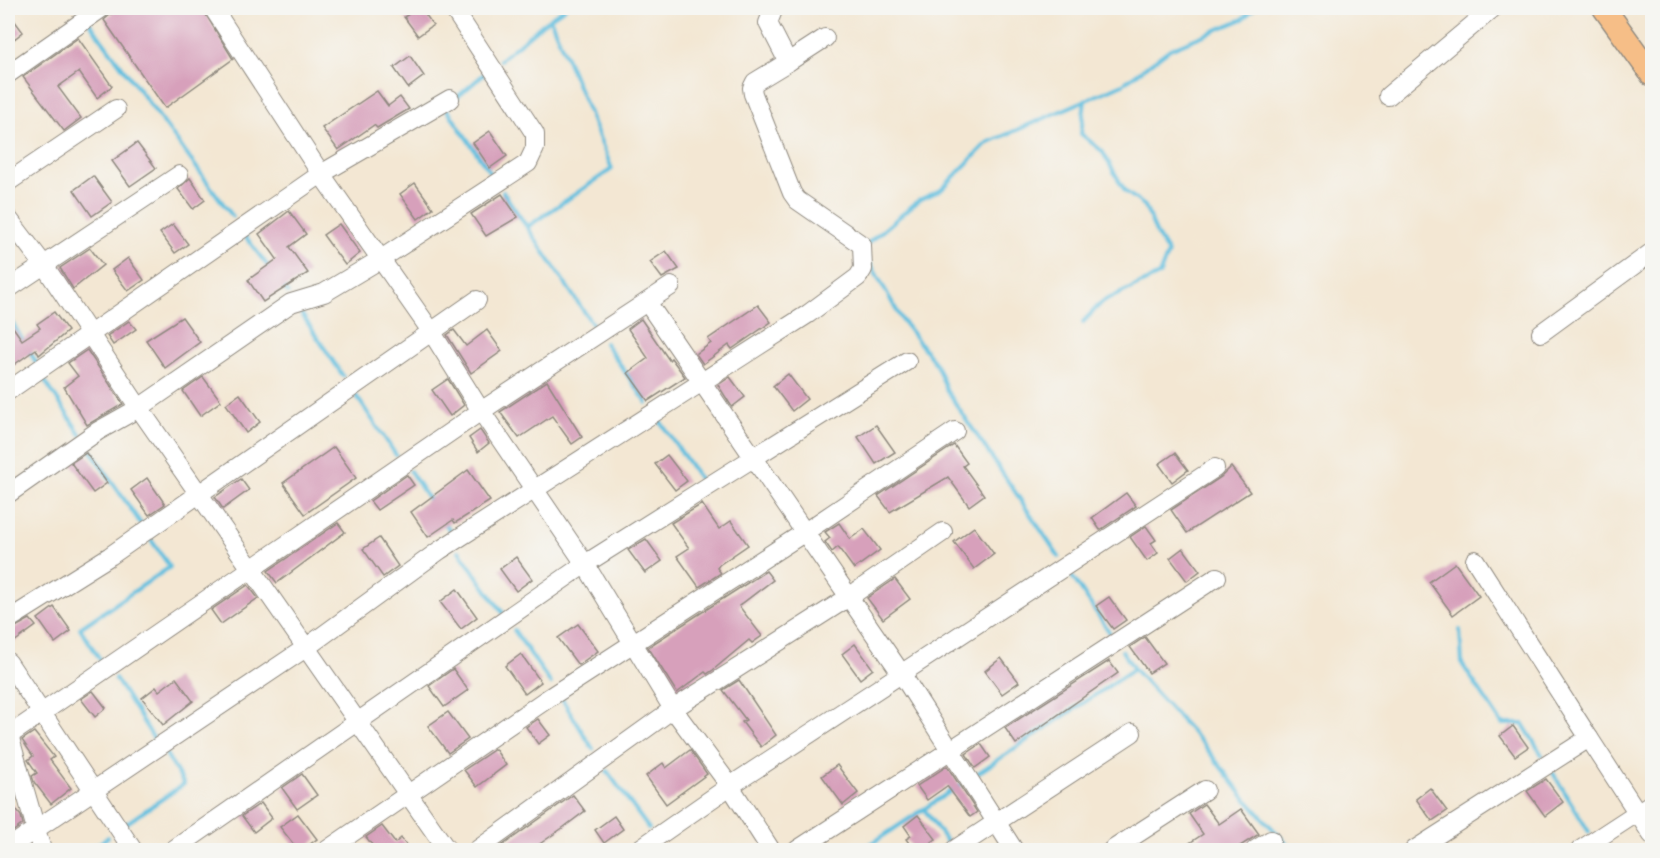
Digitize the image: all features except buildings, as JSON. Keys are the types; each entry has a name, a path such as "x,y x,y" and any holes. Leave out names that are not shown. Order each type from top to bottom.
{"main road":[{"path":"1605,8 1653,75"}],"street":[{"path":"8,74 102,8"},
{"path":"213,8 321,174 431,331 533,490 585,564 674,709 730,786 771,850"},
{"path":"8,494 98,431 139,408 291,303 324,292 381,259 528,163 535,148 535,134 453,8"},
{"path":"774,8 768,23 788,62"},
{"path":"1388,96 1492,8"},
{"path":"8,848 307,647 440,550 808,314 858,277 863,269 862,245 858,240 797,200 792,193 752,88 755,82 825,38"},
{"path":"8,392 43,370 89,333 321,174 450,99"},
{"path":"8,182 116,109"},
{"path":"8,289 179,176"},
{"path":"8,218 44,264 139,408 447,850"},
{"path":"1541,333 1653,252"},
{"path":"42,850 8,736 253,570 481,411 671,286"},
{"path":"8,620 110,556 477,300"},
{"path":"647,302 756,458 901,674 1014,850"},
{"path":"173,850 585,564 907,361"},
{"path":"327,850 632,642 805,532 955,431"},
{"path":"638,850 730,786 1215,468"},
{"path":"477,850 674,709 849,597 944,532"},
{"path":"1475,560 1589,738 1645,807 1653,835"},
{"path":"797,850 1217,577"},
{"path":"8,662 134,850"},
{"path":"954,850 1132,734"},
{"path":"1414,850 1589,738"},
{"path":"1112,850 1204,790"},
{"path":"1580,850 1645,807"},
{"path":"1255,850 1271,840"}],"waterway":[{"path":"565,8 550,18 612,169 527,227 593,325"},
{"path":"867,244 919,200 941,190 987,143 1123,84 1170,49 1243,19 1254,8"},
{"path":"500,60 550,18"},
{"path":"89,22 233,217"},
{"path":"455,99 484,74"},
{"path":"1083,322 1102,302 1159,275 1168,253 1157,235 1145,206 1125,191 1102,151 1081,134 1085,100"},
{"path":"446,108 491,174"},
{"path":"503,192 527,227"},
{"path":"245,236 270,269"},
{"path":"870,263 902,320 936,364 947,391 1059,557"},
{"path":"281,284 288,293"},
{"path":"297,307 343,376"},
{"path":"8,315 24,343"},
{"path":"605,343 647,403"},
{"path":"28,349 37,364"},
{"path":"43,378 81,435"},
{"path":"355,394 396,455"},
{"path":"660,421 703,484"},
{"path":"91,451 141,524"},
{"path":"410,471 430,501"},
{"path":"444,522 451,532"},
{"path":"101,661 80,628 170,567 149,537"},
{"path":"459,551 503,613"},
{"path":"1071,575 1110,633"},
{"path":"514,630 551,684"},
{"path":"1460,630 1462,664 1502,724 1523,724 1542,755"},
{"path":"978,773 1134,669 1122,651"},
{"path":"1134,669 1203,744 1244,797 1292,850"},
{"path":"115,678 154,739"},
{"path":"562,699 593,749"},
{"path":"124,825 184,784 166,754"},
{"path":"607,771 649,829"},
{"path":"1553,773 1589,832"},
{"path":"862,850 960,785"},
{"path":"924,809 948,844"},
{"path":"90,850 108,837"}]}
